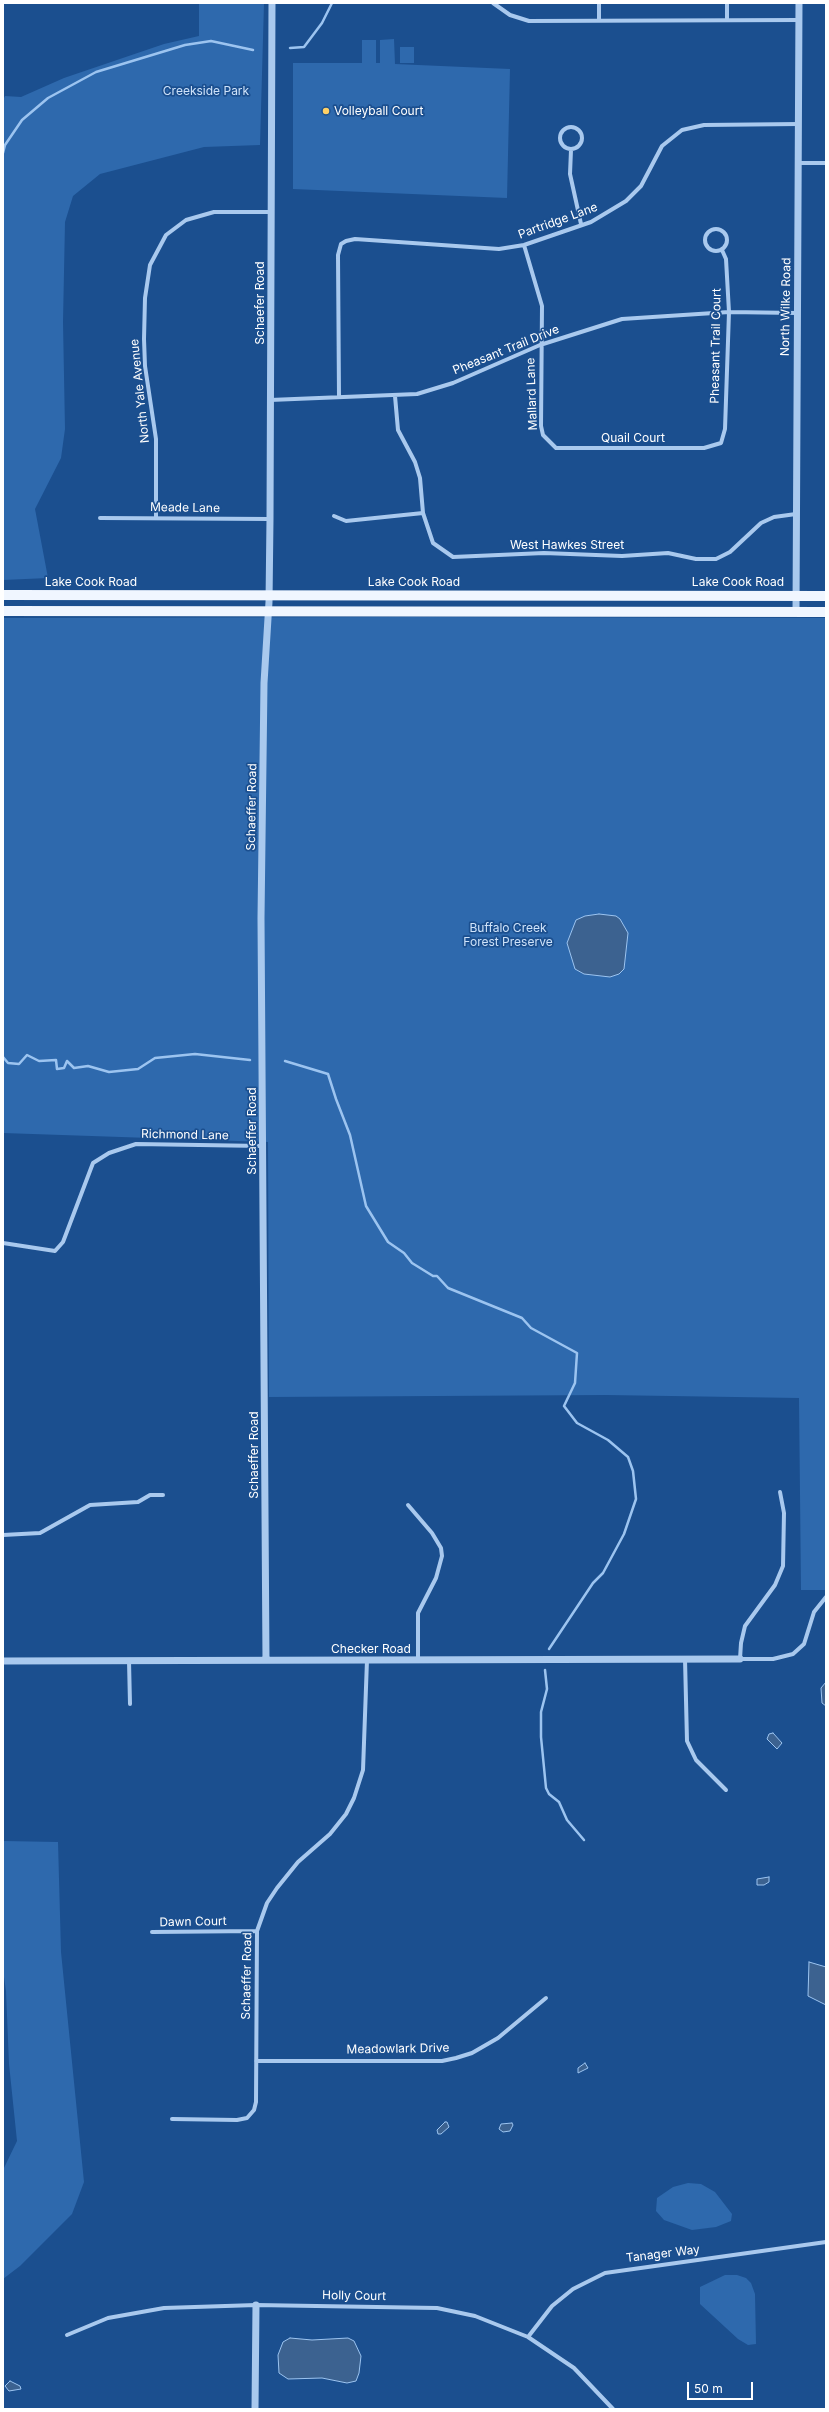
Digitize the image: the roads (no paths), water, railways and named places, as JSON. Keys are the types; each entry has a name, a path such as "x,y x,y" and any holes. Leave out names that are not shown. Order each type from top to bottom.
{"main road":[{"name":"Lake Cook Road","path":"3,595 269,603 826,612"},
{"name":"Lake Cook Road","path":"3,611 269,603 796,595 826,596"}],"street":[{"name":"Schaefer Road","path":"269,603 272,3"},
{"path":"494,3 510,15 524,20 799,20"},
{"path":"599,3 599,20"},
{"path":"727,3 727,20"},
{"name":"North Wilke Road","path":"796,612 796,313 799,163 799,3"},
{"name":"Partridge Lane","path":"339,397 338,255 341,244 355,239 499,249 524,245 590,222 610,212 634,194 662,146 682,130 704,124 799,124"},
{"path":"569,127 576,128 582,138 580,144 571,150 564,147 560,141 560,134 569,127"},
{"path":"571,150 570,174 581,224"},
{"path":"799,163 826,164"},
{"name":"North Yale Avenue","path":"156,517 156,439 145,366 144,339 145,298 150,265 166,235 186,220 214,212 272,212"},
{"name":"Pheasant Trail Court","path":"712,229 721,230 727,237 727,242 722,250 713,251 706,245 705,236 712,229"},
{"name":"Mallard Lane","path":"524,245 542,306 540,345 541,426 547,440"},
{"name":"Pheasant Trail Court","path":"721,443 724,429 728,312 726,259 722,250"},
{"name":"Pheasant Trail Drive","path":"270,400 417,394 453,383 540,345 622,319 728,312 796,313"},
{"name":"West Hawkes Street","path":"395,396 398,430 417,467 420,478 423,514 433,543 453,557 544,553 622,556 668,553 696,559 716,559 730,552 761,523 774,517 796,514"},
{"name":"Quail Court","path":"547,440 556,448 704,448 721,443"},
{"path":"334,516 346,521 423,514"},
{"name":"Meade Lane","path":"100,518 156,517 270,519"},
{"name":"Schaeffer Road","path":"266,1660 261,918 264,683 269,603"},
{"name":"Richmond Lane","path":"3,1243 55,1251 63,1242 94,1163 109,1153 136,1144 263,1146"},
{"path":"780,1492 784,1513 783,1566 775,1585 745,1626 740,1659 773,1659 793,1654 804,1644 814,1612 826,1597"},
{"path":"3,1535 40,1533 90,1505 138,1502 150,1495 163,1495"},
{"path":"408,1505 432,1533 441,1548 442,1556 436,1578 418,1613 418,1660"},
{"path":"685,1659 687,1740 696,1760 726,1790"},
{"name":"Checker Road","path":"3,1661 740,1659"},
{"name":"Schaeffer Road","path":"172,2119 237,2120 246,2118 254,2110 257,1931 268,1903 277,1888 298,1862 330,1834 346,1814 354,1798 362,1770 367,1660"},
{"path":"129,1661 130,1704"},
{"name":"Dawn Court","path":"152,1932 257,1931"},
{"name":"Meadowlark Drive","path":"256,2061 442,2061 456,2058 478,2050 498,2038 546,1998"},
{"name":"Tanager Way","path":"528,2337 552,2306 573,2289 605,2273 826,2242"},
{"path":"255,2409 256,2305"},
{"name":"Holly Court","path":"67,2335 108,2318 136,2312 196,2306 256,2305 437,2308 475,2316 528,2337 574,2368 613,2409"}],"waterway":[{"path":"290,48 304,47 322,23 332,3"},
{"path":"3,153 5,145 22,120 48,98 96,72 185,45 211,41 253,50"},
{"path":"3,1057 8,1063 19,1064 27,1055 39,1061 56,1060 57,1069 64,1068 67,1061 74,1068 88,1066 109,1072 138,1069 155,1058 195,1054 250,1060"},
{"path":"285,1061 328,1074 350,1135 366,1206 388,1242 404,1253 412,1263 433,1276 437,1276 448,1288 522,1318 531,1328 577,1353 575,1383 564,1406 577,1423 608,1440 628,1457 633,1471 636,1499 624,1534 603,1573 593,1583 549,1649"},
{"path":"545,1670 547,1689 541,1712 541,1737 546,1788 549,1794 559,1802 567,1820 584,1840"}],"place":[{"name":"Volleyball Court","path":"326,111"}],"park label":[{"name":"Creekside Park","path":"206,91"},
{"name":"Buffalo Creek Forest Preserve","path":"508,935"}]}
